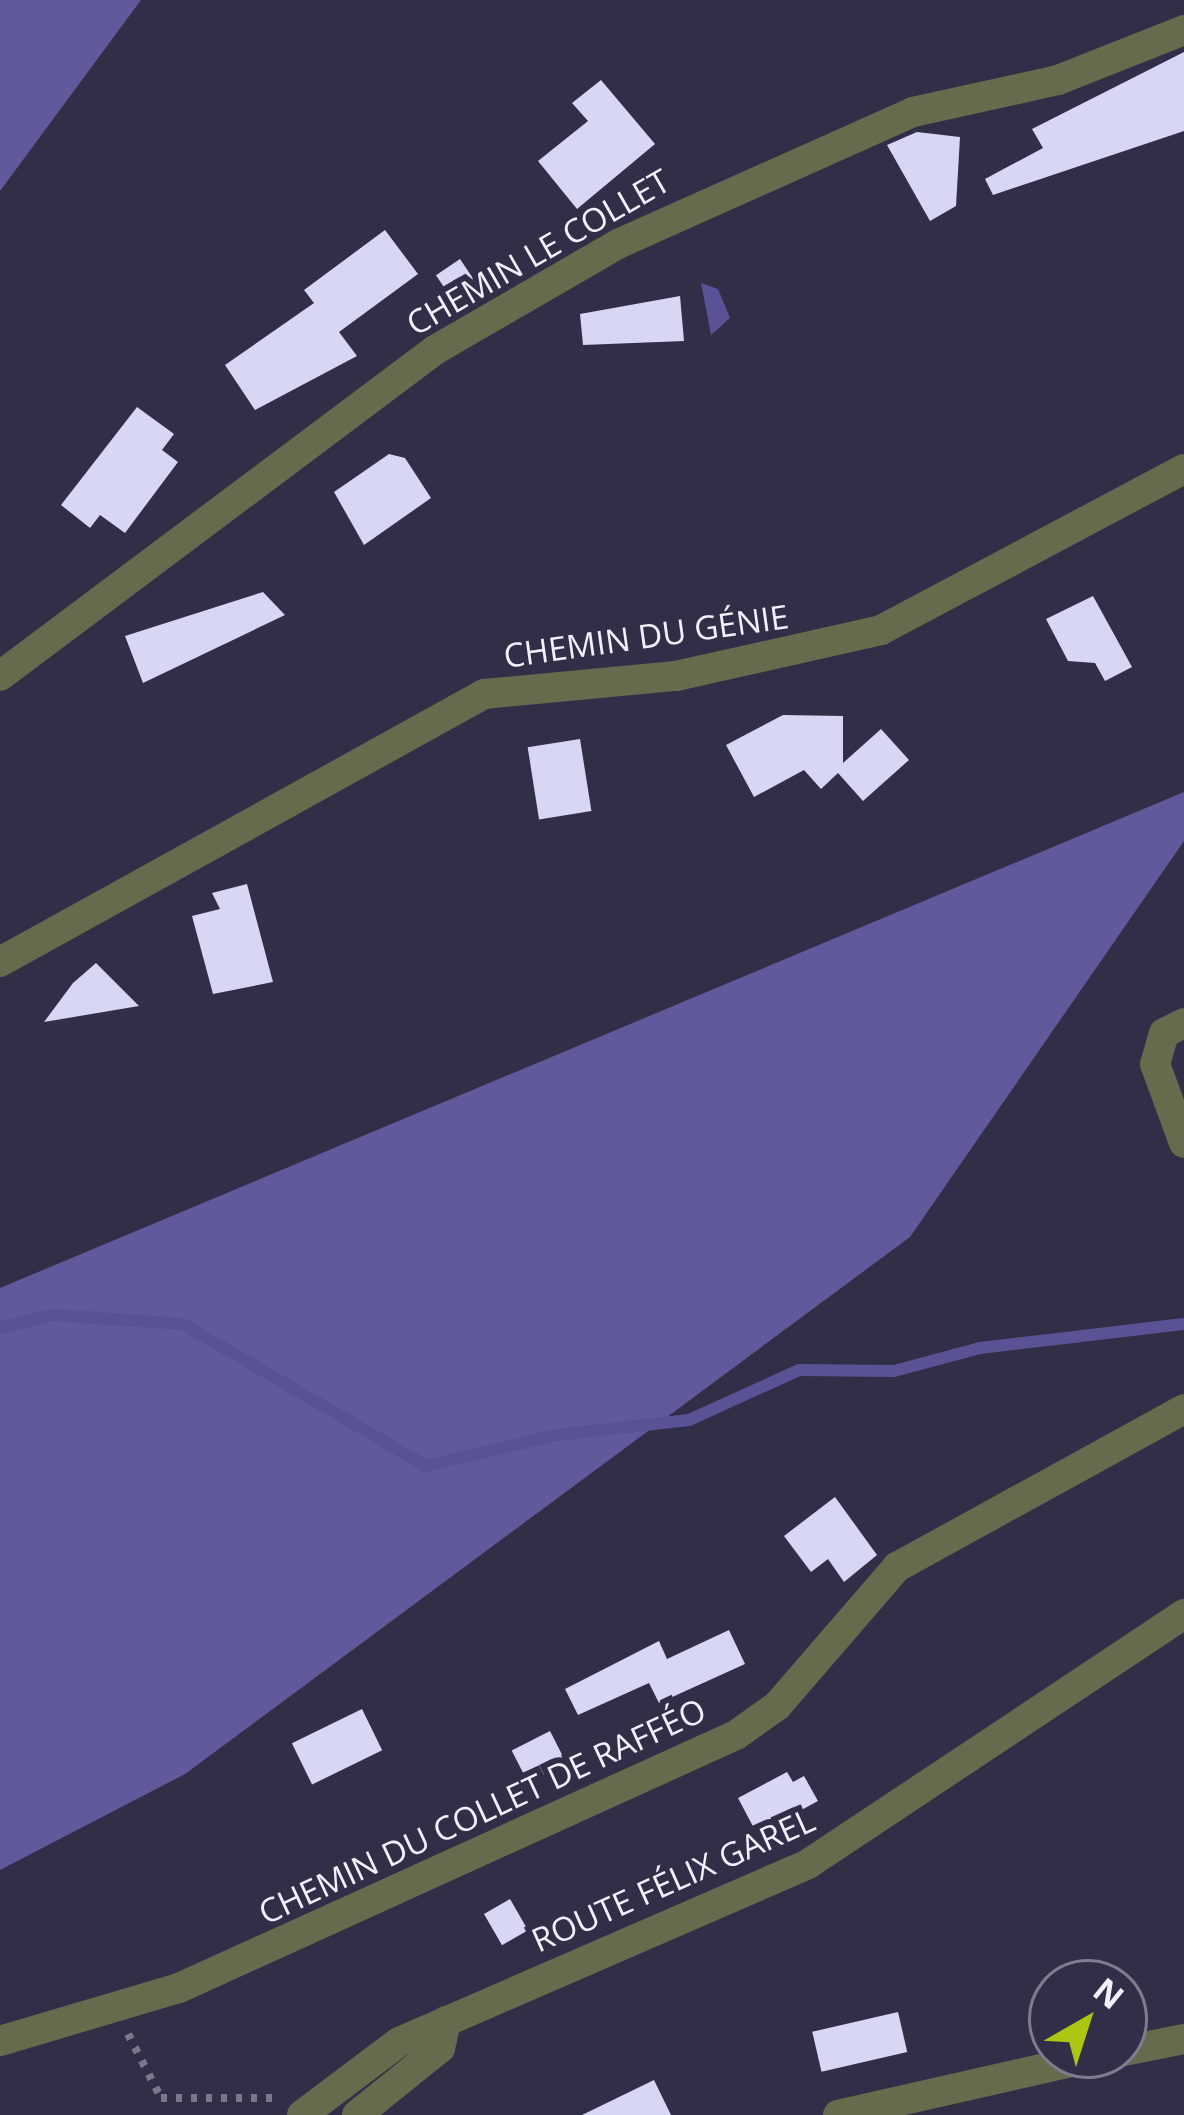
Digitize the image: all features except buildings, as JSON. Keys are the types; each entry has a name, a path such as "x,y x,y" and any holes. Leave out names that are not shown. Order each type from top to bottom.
{"street":[{"name":"CHEMIN LE COLLET","path":"0,676 435,350 617,244 913,112 1058,80 1184,30"},
{"name":"CHEMIN DU GÉNIE","path":"0,962 484,694 676,676 881,630 1184,470"},
{"path":"1184,1023 1164,1033 1155,1064 1184,1143"},
{"name":"CHEMIN DU COLLET DE RAFFÉO","path":"0,2041 111,2001 179,1988 736,1735 777,1706 897,1567 1184,1409"},
{"name":"ROUTE FÉLIX GAREL","path":"310,2107 446,2020 808,1864 1184,1614"},
{"path":"358,2115 440,2048 446,2020"},
{"path":"1148,2046 1184,2039"},
{"path":"838,2115 1028,2072"}],"path":[{"path":"111,2001 161,2098 310,2107"}],"shaded area":[{"path":"0,0 141,0 0,191"},
{"path":"701,283 718,289 730,318 711,335"},
{"path":"1184,792 1184,841 910,1237 185,1774 0,1870 0,1288"}],"waterway":[{"path":"0,1328 52,1315 183,1324 426,1466 556,1435 689,1420 799,1370 894,1371 980,1348 1184,1324"}]}
